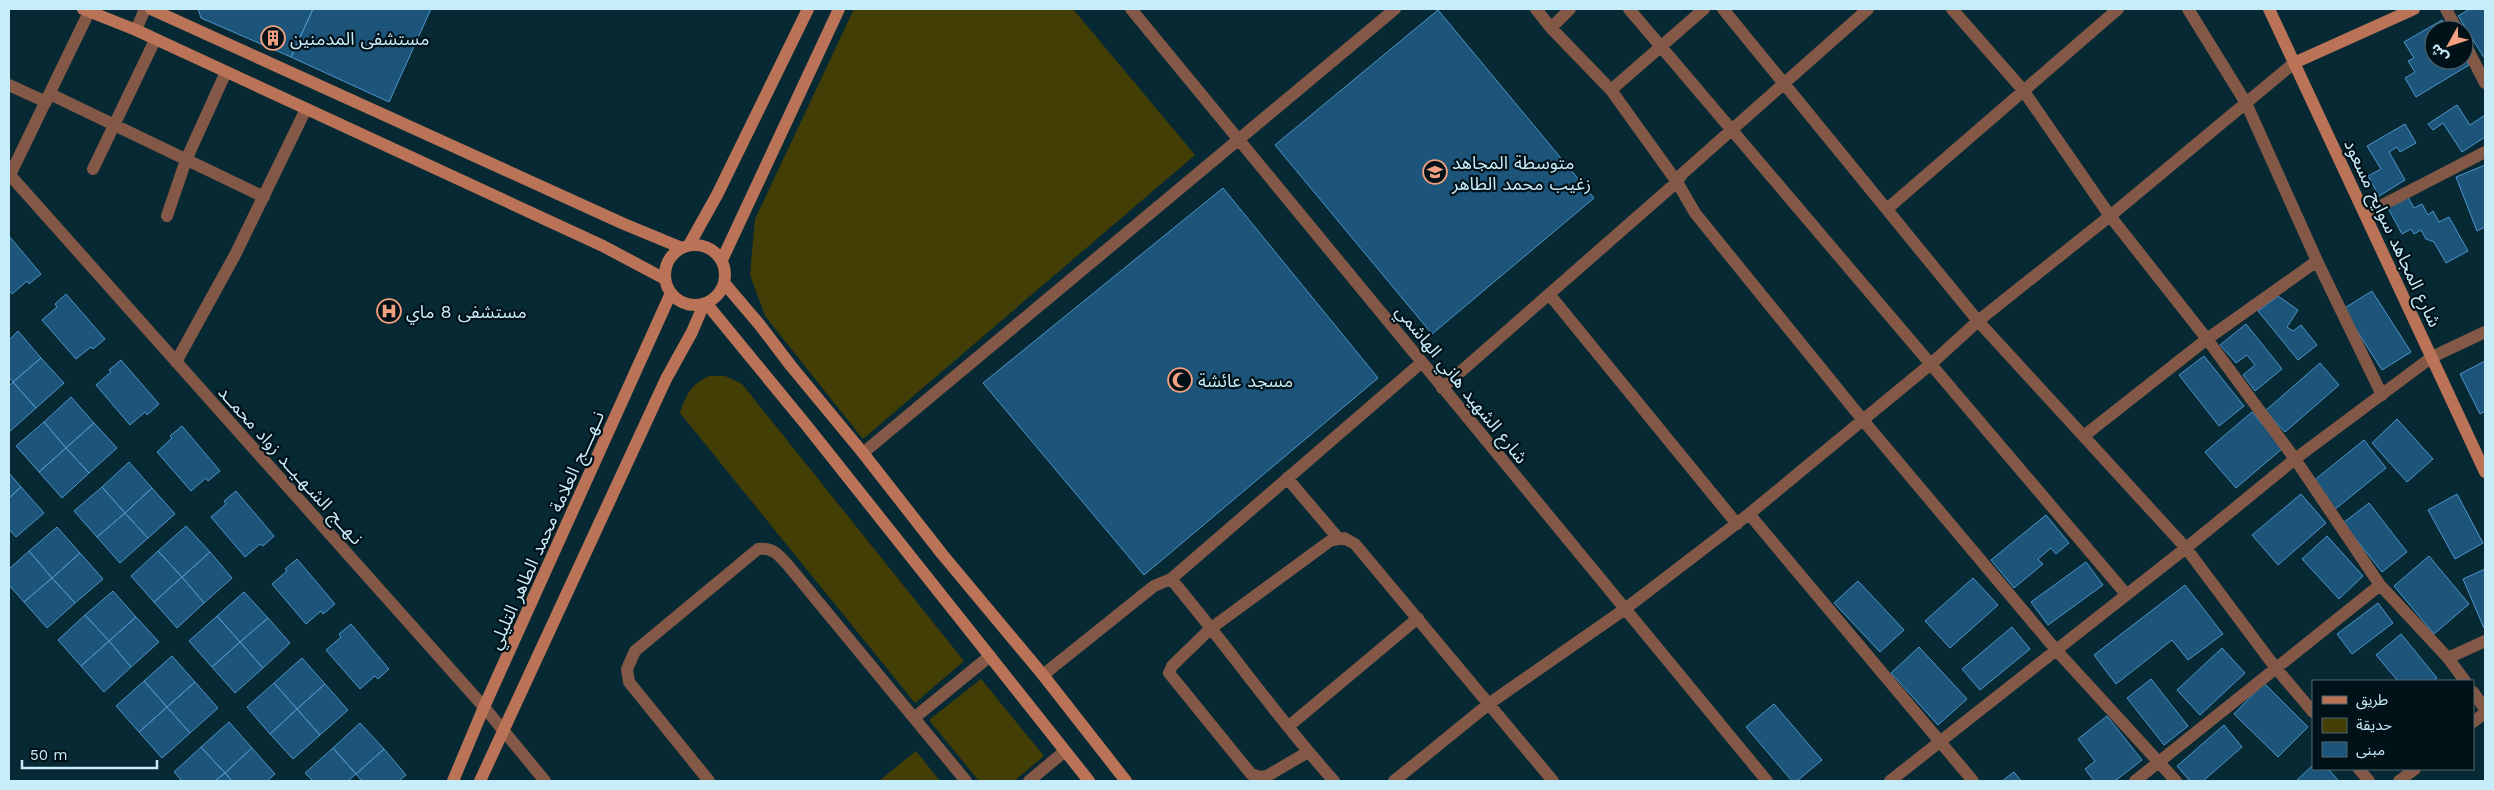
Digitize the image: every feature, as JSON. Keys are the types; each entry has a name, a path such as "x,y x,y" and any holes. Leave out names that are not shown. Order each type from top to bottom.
{"main road":[{"path":"152,9 624,224 686,246 708,247 722,260 726,271 725,284 718,296 705,304 686,304 671,293 665,279 668,261 686,246 717,195 808,9"},
{"path":"722,260 839,9"},
{"name":"شارع المجاهد سوايح مسعود","path":"2269,9 2485,472"},
{"path":"2294,63 2414,9"},
{"path":"86,10 136,30 603,246 665,279"},
{"path":"725,284 863,453 942,554 1043,675 1126,781"},
{"name":"نــهــــج العلامة محمد الطاهر التليلي","path":"453,781 484,707 671,293"},
{"path":"705,304 1090,781"},
{"path":"480,781 666,379 705,304"}],"street":[{"path":"136,30 145,9"},
{"name":"شارع الشهيد هاني الهاشمي","path":"1131,9 1767,781"},
{"path":"863,453 1395,9"},
{"path":"1536,9 1551,28 1610,90 1677,182 1694,213 1862,419 2057,651 2176,781"},
{"path":"1551,28 1570,9"},
{"path":"1629,9 1932,363 2126,594"},
{"path":"1610,90 1704,9"},
{"path":"1723,9 1978,321 2186,548 2275,667 2312,711"},
{"path":"1442,388 1677,182 1682,174 1783,82 1868,9"},
{"path":"1952,9 2023,90 2110,216 2207,339 2295,459 2380,584 2448,658 2464,680"},
{"path":"1886,209 2118,9"},
{"path":"2188,9 2246,104 2316,261 2382,394"},
{"path":"9,174 48,98 86,10"},
{"path":"93,169 112,124 156,40"},
{"path":"2474,62 2485,83"},
{"path":"1394,781 1490,703 1625,609 1737,524 1932,363 1978,321 2110,216 2294,63"},
{"path":"168,216 186,160 226,72"},
{"path":"9,85 48,98 112,124 264,197"},
{"path":"176,362 235,255 306,109"},
{"path":"2365,214 2485,152"},
{"name":"نـهــج الشـهـيــد زواد محمــد","path":"9,174 484,707 545,781"},
{"path":"2084,435 2207,339 2316,261"},
{"path":"1548,294 1737,524"},
{"path":"1890,781 2057,651 2295,459 2432,357 2485,332"},
{"path":"1043,675 1154,586 1171,579 1422,363"},
{"path":"1288,478 1338,538"},
{"path":"1749,514 1972,781"},
{"path":"1308,752 1267,776 1260,777 1251,774 1172,680 1169,673 1172,666 1210,629 1330,541 1344,538 1355,544 1490,703 1553,781"},
{"path":"709,781 629,682 627,669 635,651 758,549 771,549 787,564 966,781"},
{"path":"1171,579 1308,752 1334,781"},
{"path":"2135,781 2380,584"},
{"path":"1289,726 1418,618"},
{"path":"2448,658 2485,642"},
{"path":"914,718 990,656"},
{"path":"2474,693 2485,709"},
{"path":"2474,721 2485,712"},
{"path":"1029,781 1065,751"},
{"path":"2360,770 2369,781"},
{"path":"2399,781 2414,770"}],"green space":[{"path":"854,9 1073,9 1195,155 863,439 765,316 750,275 755,219"},
{"path":"709,376 725,376 742,384 964,661 915,703 680,413 693,386"},
{"path":"981,679 1044,756 1014,781 979,781 929,720"},
{"path":"916,751 940,781 879,781"}],"building":[{"name":"مستشفى المدمنين","path":"198,9 313,9 291,57 201,18"},
{"path":"313,9 431,9 389,102 291,57"},
{"path":"2470,9 2485,9 2485,59 2474,41 2474,20 2461,20 2458,16"},
{"name":"متوسطة المجاهد زغيب محمد الطاهر","path":"1438,10 1594,198 1432,334 1275,145"},
{"path":"2424,30 2424,70 2461,70 2416,97 2405,78 2415,72 2408,61 2414,58 2404,42"},
{"path":"2457,105 2470,125 2485,115 2485,137 2462,152 2443,123 2433,130 2428,124"},
{"path":"2405,124 2416,143 2400,152 2397,147 2389,152 2405,180 2379,196 2368,176 2381,169 2367,146"},
{"path":"2485,165 2485,227 2477,231 2456,177"},
{"name":"مسجد عائشة","path":"1223,188 1378,378 1144,575 983,383"},
{"path":"2408,197 2414,208 2422,204 2428,215 2433,211 2439,222 2449,217 2468,251 2446,263 2434,242 2426,239 2421,230 2414,234 2411,229 2402,234 2388,208"},
{"path":"9,236 41,274 29,284 27,281 12,294 9,290"},
{"path":"2372,291 2411,352 2382,370 2343,309"},
{"path":"66,294 105,339 76,359 42,320 57,307 55,304"},
{"path":"2278,296 2298,310 2287,327 2293,331 2301,325 2317,345 2298,360 2258,311"},
{"path":"2246,324 2282,369 2255,391 2243,375 2255,365 2247,355 2236,363 2220,345"},
{"path":"18,331 41,358 13,382 9,377 9,340"},
{"path":"2204,356 2244,406 2219,426 2179,375"},
{"path":"41,358 64,383 36,408 13,382"},
{"path":"121,360 159,404 147,415 145,412 130,425 96,385"},
{"path":"2485,361 2485,411 2480,414 2460,374"},
{"path":"2320,363 2339,385 2285,432 2265,411"},
{"path":"13,382 36,408 9,432 9,386"},
{"path":"71,397 94,423 66,448 44,422"},
{"path":"2252,412 2283,448 2236,488 2205,452"},
{"path":"2397,419 2433,459 2407,482 2372,443"},
{"path":"44,422 66,448 39,472 16,446"},
{"path":"94,423 117,448 89,473 66,448"},
{"path":"182,426 220,471 208,481 206,478 191,491 157,452 172,438 170,436"},
{"path":"2364,440 2386,468 2334,510 2312,482"},
{"path":"66,448 89,473 62,498 39,472"},
{"path":"129,462 152,488 125,513 102,487"},
{"path":"9,473 21,487 9,498"},
{"path":"21,487 44,513 16,537 9,529 9,498"},
{"path":"102,487 125,513 97,537 74,511"},
{"path":"152,488 175,514 148,538 125,513"},
{"path":"236,491 274,536 263,546 260,544 245,557 211,517 226,504 224,501"},
{"path":"2301,494 2326,523 2278,565 2252,535"},
{"path":"2457,494 2483,543 2455,559 2428,510"},
{"path":"2369,503 2407,552 2382,572 2343,523"},
{"path":"125,513 148,538 120,563 97,537"},
{"path":"2046,515 2069,543 2056,554 2051,548 2038,559 2043,564 2014,588 1991,560"},
{"path":"186,526 210,552 182,577 158,551"},
{"path":"57,527 80,553 52,578 29,551"},
{"path":"2327,536 2363,576 2339,599 2302,559"},
{"path":"29,551 52,578 24,602 9,585 9,569"},
{"path":"158,551 182,577 154,602 131,576"},
{"path":"210,552 232,578 204,603 182,577"},
{"path":"80,553 103,579 75,603 52,578"},
{"path":"2429,556 2469,604 2434,634 2394,586"},
{"path":"297,559 335,604 323,614 321,611 306,624 272,584"},
{"path":"2086,562 2103,585 2048,625 2031,602"},
{"path":"2485,569 2485,628 2484,628 2463,579"},
{"path":"182,577 204,603 177,628 154,602"},
{"path":"52,578 75,603 47,628 24,602"},
{"path":"1973,578 1998,605 1950,648 1925,621"},
{"path":"1858,581 1904,630 1880,652 1834,603"},
{"path":"2185,585 2223,634 2188,660 2172,640 2116,684 2094,655"},
{"path":"113,591 136,617 109,641 85,615"},
{"path":"244,592 268,618 240,642 217,616"},
{"path":"2378,603 2393,623 2352,654 2337,634"},
{"path":"85,615 109,641 81,666 58,640"},
{"path":"217,616 240,642 212,667 189,641"},
{"path":"136,617 159,642 131,667 109,641"},
{"path":"268,618 290,643 263,668 240,642"},
{"path":"351,624 389,669 378,679 375,676 360,689 326,650 341,637 339,634"},
{"path":"2012,627 2030,649 1980,690 1962,669"},
{"path":"2401,634 2437,678 2434,680 2397,680 2376,655"},
{"path":"109,641 131,667 104,692 81,666"},
{"path":"240,642 263,668 235,693 212,667"},
{"path":"1919,647 1967,699 1938,725 1891,673"},
{"path":"2222,648 2245,673 2200,715 2177,690"},
{"path":"172,656 195,682 167,707 144,681"},
{"path":"302,658 325,684 297,709 274,683"},
{"path":"2151,679 2188,726 2164,745 2127,698"},
{"path":"144,681 167,707 139,732 116,706"},
{"path":"195,682 218,708 190,733 167,707"},
{"path":"274,683 297,709 270,734 247,707"},
{"path":"2264,683 2308,727 2278,757 2234,714"},
{"path":"325,684 348,710 320,735 297,709"},
{"path":"1774,704 1822,760 1797,781 1792,781 1746,727"},
{"path":"167,707 190,733 162,758 139,732"},
{"path":"297,709 320,735 293,759 270,734"},
{"path":"2107,716 2142,760 2115,781 2094,781 2085,769 2095,761 2078,739"},
{"path":"229,722 252,748 225,773 201,747"},
{"path":"360,723 384,749 356,774 333,748"},
{"path":"2224,725 2242,747 2203,781 2190,781 2177,766"},
{"path":"201,747 225,773 215,781 182,781 174,772"},
{"path":"252,748 275,774 267,781 232,781 225,773"},
{"path":"333,748 356,774 348,781 313,781 305,773"},
{"path":"384,749 406,775 399,781 362,781 356,774"},
{"path":"2312,766 2312,770 2329,770 2339,781 2296,781"},
{"path":"2014,772 2021,781 2002,781"},
{"path":"225,773 232,781 215,781"}],"place":[{"name":"مستشفى المدمنين","path":"273,38"},
{"name":"متوسطة المجاهد زغيب محمد الطاهر","path":"1435,172"},
{"name":"مستشفى 8 ماي","path":"389,311"},
{"name":"مسجد عائشة","path":"1180,380"}]}
